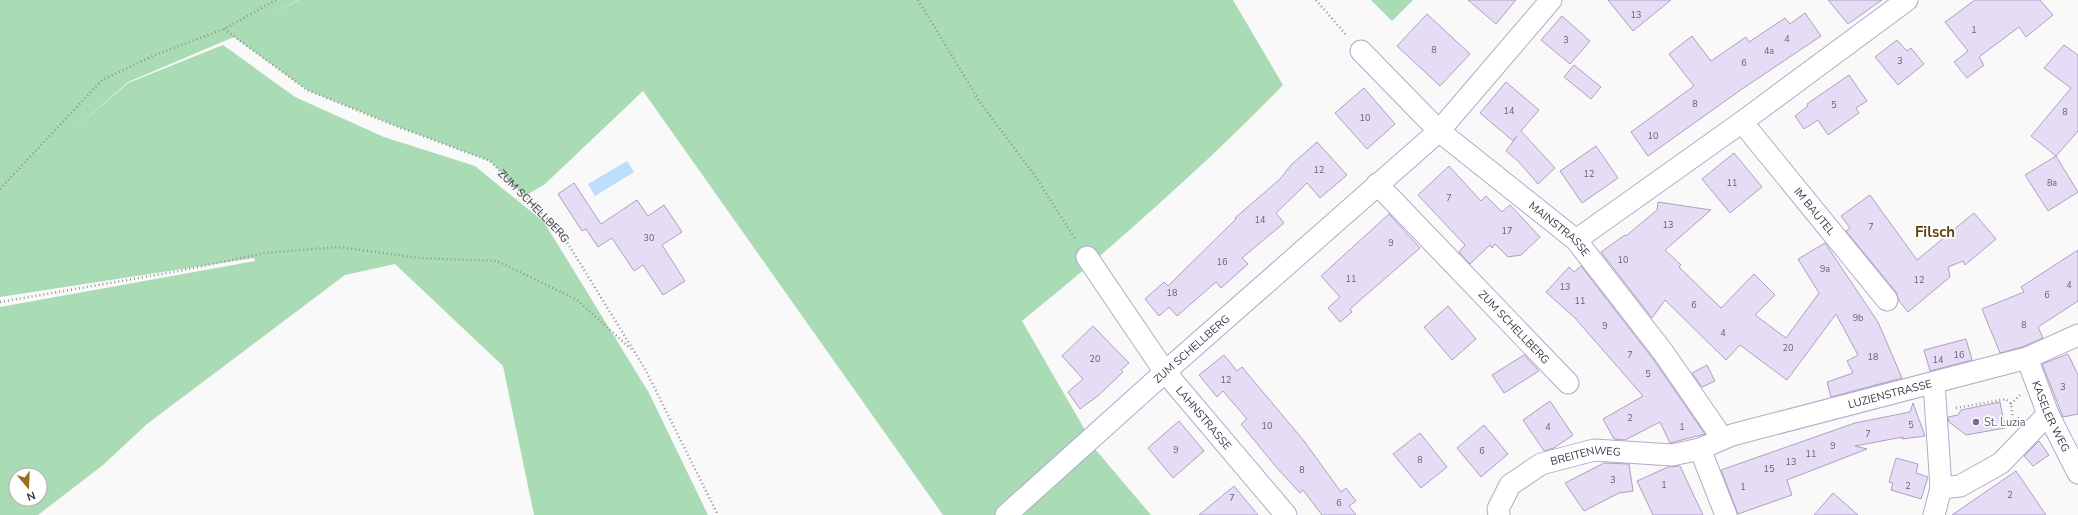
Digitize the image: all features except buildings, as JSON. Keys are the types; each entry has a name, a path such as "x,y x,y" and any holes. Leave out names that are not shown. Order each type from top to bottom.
{"street":[{"name":"ZUM SCHELLBERG","path":"1006,515 1165,372 1439,131 1550,0"},
{"path":"1576,240 1742,122 1908,0"},
{"name":"MAINSTRASSE","path":"1361,51 1439,131 1576,240 1663,352 1716,429 1720,440"},
{"name":"IM BAUTEL","path":"1742,122 1887,300"},
{"name":"ZUM SCHELLBERG","path":"1377,184 1568,384"},
{"name":"LAHNSTRASSE","path":"1087,257 1165,372 1286,515"},
{"name":"LUZIENSTRASSE","path":"1700,449 1732,435 2027,358 2078,335"},
{"name":"KASELER WEG","path":"2027,358 2048,414 2078,473"},
{"path":"1934,383 1941,488 1934,515"},
{"path":"1941,488 1960,486 2001,463 2048,414"},
{"path":"1700,449 1726,515"},
{"name":"BREITENWEG","path":"1499,515 1498,509 1510,485 1540,464 1594,450 1672,455 1700,449"}],"path":[{"path":"0,189 102,80 155,55 224,29 276,0"},
{"path":"918,0 980,102 1033,173 1087,257"},
{"path":"1316,0 1361,51"},
{"name":"ZUM SCHELLBERG","path":"224,29 307,90 401,128 490,160 562,234 645,369 718,515"},
{"path":"0,302 179,271 265,253 339,247 420,258 497,261 576,299 635,352"},
{"path":"1952,408 2006,399 2011,404 2013,422"}],"green space":[{"path":"0,0 297,0 277,12 298,0 1233,0 1283,85 1171,193 1091,264 1022,321 1085,430 1006,515 943,515 643,91 545,184 525,196 490,161 401,128 307,90 234,37 128,82 71,132 128,83 223,45 295,97 384,137 475,166 544,222 649,393 708,515 534,515 503,366 395,264 345,275 147,424 103,465 38,515 0,515 0,307 255,261 254,258 0,297"},
{"path":"1371,0 1413,0 1392,21"},
{"path":"1095,449 1151,515 1018,515"}],"water":[{"path":"627,161 634,172 595,196 588,184"}],"place":[{"name":"St. Luzia","path":"1976,422"}],"district":[{"name":"Filsch","path":"1935,232"}]}
